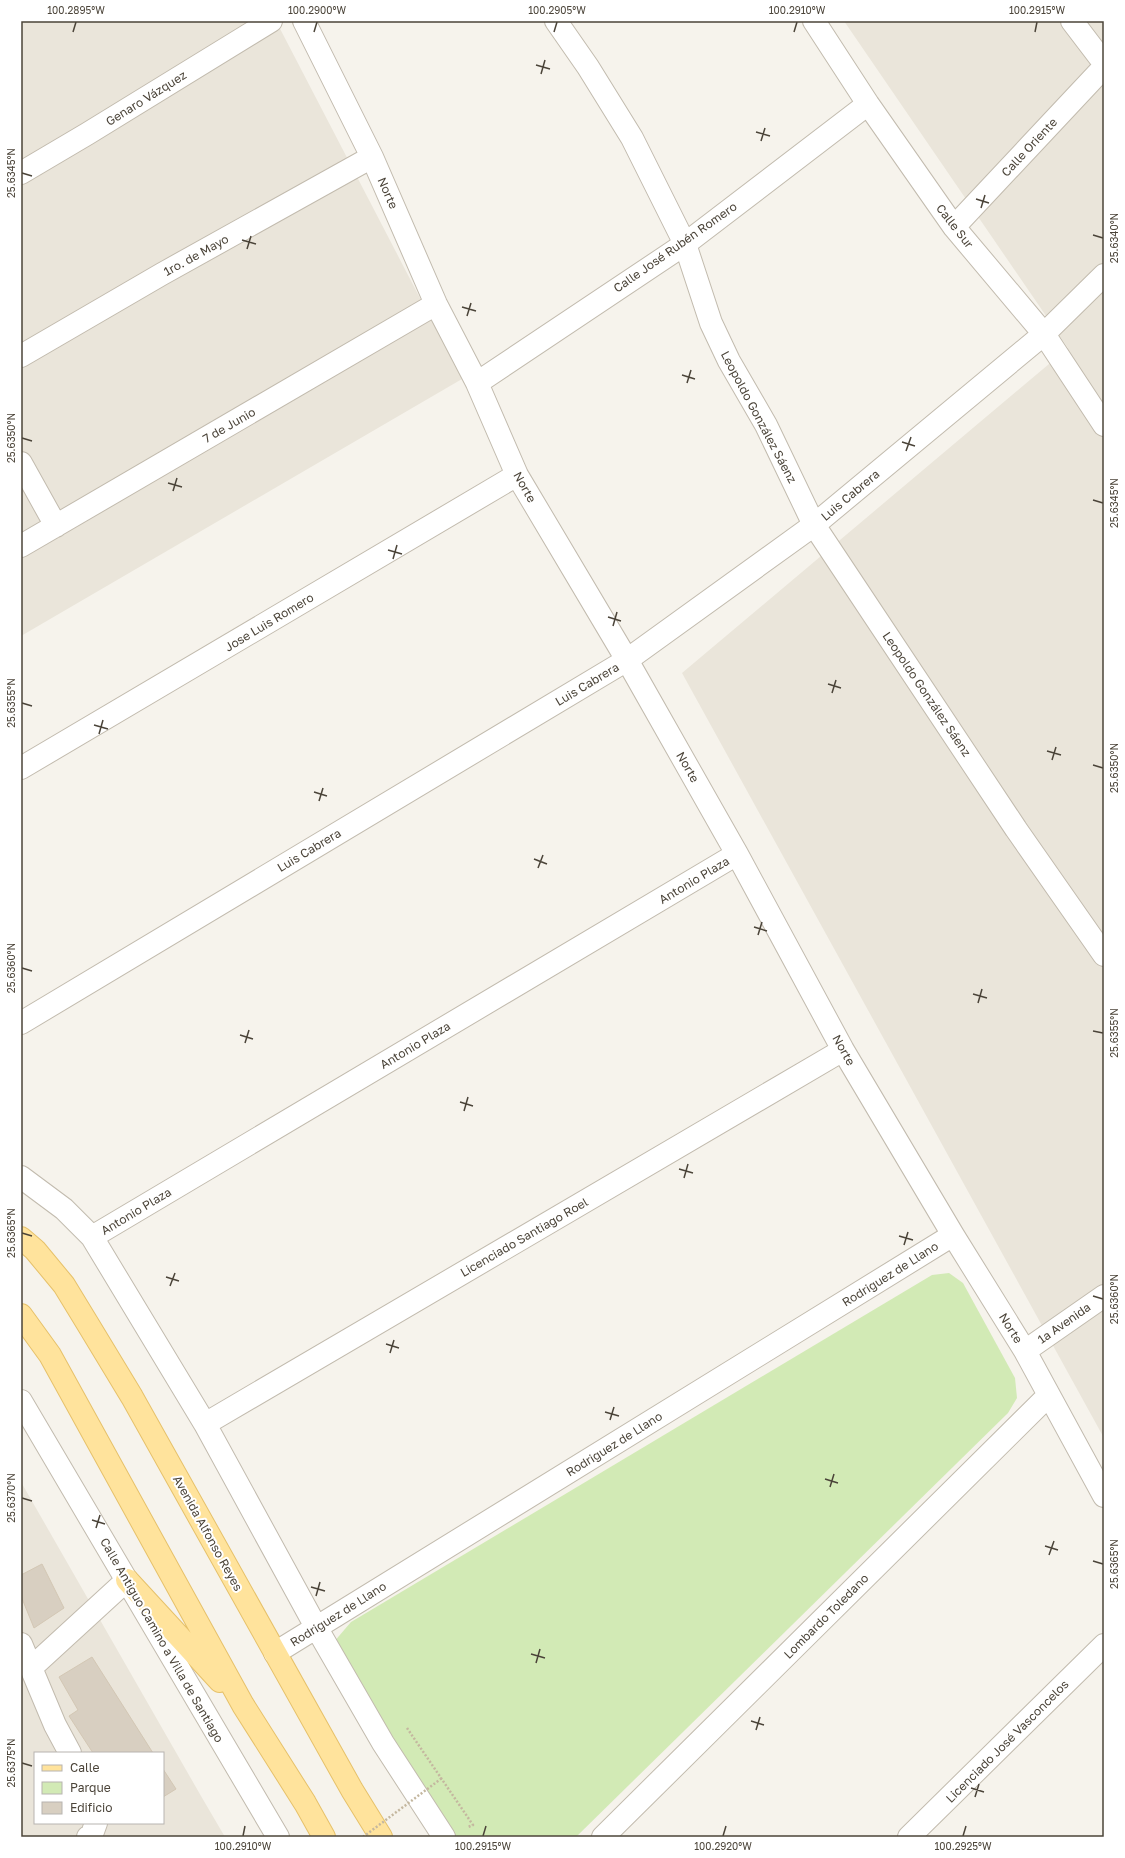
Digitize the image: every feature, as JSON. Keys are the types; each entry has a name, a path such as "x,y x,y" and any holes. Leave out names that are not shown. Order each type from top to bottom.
{"main road":[{"name":"Avenida Alfonso Reyes","path":"21,1238 35,1250 64,1285 86,1320 132,1397 352,1790 381,1837"},
{"path":"21,1315 50,1355 243,1705 305,1803 324,1837"},
{"path":"127,1580 243,1705"}],"street":[{"name":"Genaro Vázquez","path":"21,173 271,21"},
{"name":"Norte","path":"304,21 372,157 436,304 477,383 517,475 627,660 738,854 843,1050 952,1235 1025,1351 1104,1496"},
{"name":"Leopoldo González Sáenz","path":"556,21 588,67 632,138 685,244 711,323 729,361 766,425 814,525 1016,829 1104,955"},
{"name":"Calle Sur","path":"814,21 868,104 954,227 1044,334 1104,425"},
{"path":"1072,21 1104,63"},
{"name":"Calle Oriente","path":"954,227 1104,67"},
{"name":"Calle José Rubén Romero","path":"477,383 685,244 868,104"},
{"name":"1ro. de Mayo","path":"21,356 162,274 372,157"},
{"name":"Luis Cabrera","path":"21,1023 627,660 814,525 1044,334 1104,275"},
{"name":"7 de Junio","path":"21,546 436,304"},
{"path":"21,462 56,526"},
{"name":"Jose Luis Romero","path":"21,768 517,475"},
{"name":"Antonio Plaza","path":"92,1237 738,854"},
{"name":"Licenciado Santiago Roel","path":"205,1424 843,1050"},
{"path":"21,1177 64,1209 92,1237 205,1424 316,1627 383,1743 444,1837"},
{"name":"Rodriguez de Llano","path":"275,1652 952,1235"},
{"name":"1a Avenida","path":"1025,1351 1104,1296"},
{"name":"Lombardo Toledano","path":"603,1837 1049,1395"},
{"name":"Calle Antiguo Camino a Villa de Santiago","path":"21,1400 278,1837"},
{"path":"30,1668 127,1580"},
{"path":"21,1644 55,1725 69,1752"},
{"name":"Licenciado José Vasconcelos","path":"910,1837 1104,1645"},
{"path":"88,1837 92,1834 96,1824"}],"path":[{"path":"363,1837 442,1778"}],"shaded area":[{"path":"21,21 276,21 462,379 21,636"},
{"path":"844,21 1104,21 1104,1438 682,673 1068,348"},
{"path":"21,1482 201,1796 225,1837 21,1837"}],"green space":[{"path":"949,1273 963,1283 1015,1378 1017,1398 1008,1413 576,1837 451,1837 333,1643 351,1622 932,1275"}],"building":[{"path":"42,1564 64,1608 34,1628 21,1596 21,1575"},
{"path":"92,1657 152,1752 92,1752 69,1716 78,1710 59,1677"},
{"path":"164,1771 176,1789 164,1796"}]}
